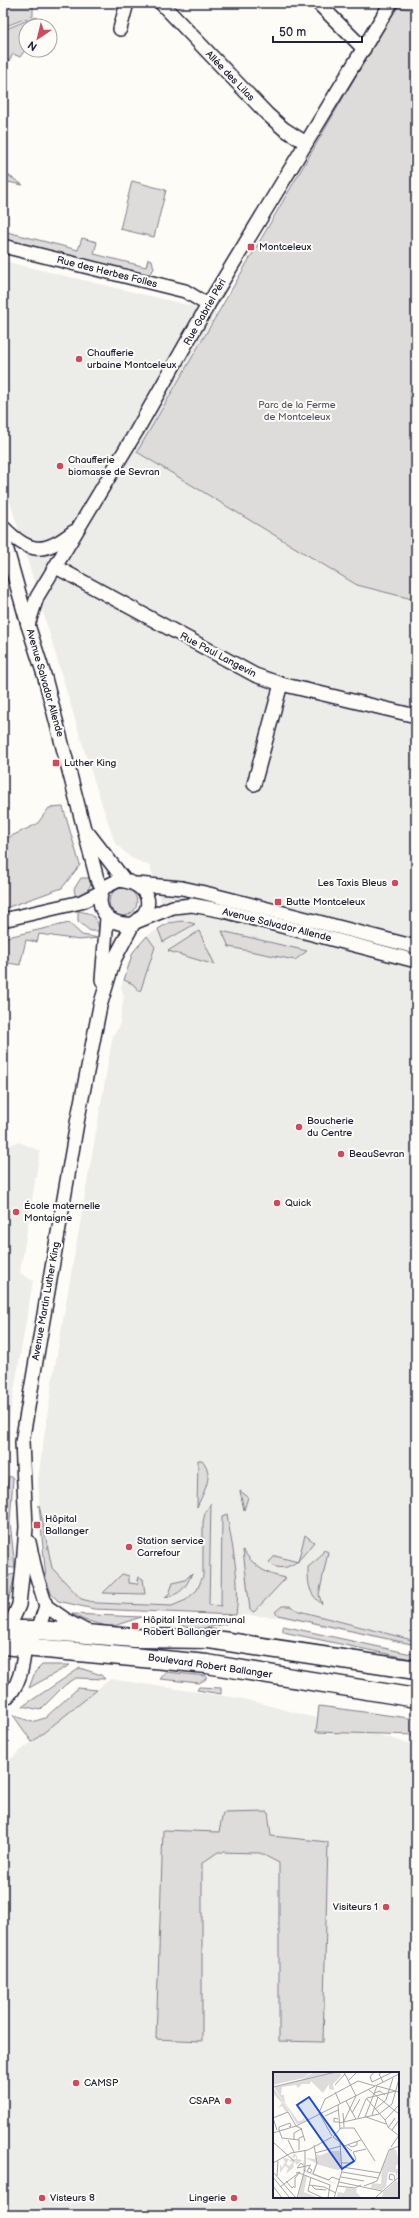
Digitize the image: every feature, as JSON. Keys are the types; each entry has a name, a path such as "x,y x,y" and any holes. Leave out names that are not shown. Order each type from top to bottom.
{"main road":[{"name":"Boulevard Robert Ballanger","path":"5,1635 38,1630 93,1635 220,1640 416,1670"},
{"name":"Boulevard Robert Ballanger","path":"5,1635 25,1646 207,1664 416,1698"}],"street":[{"path":"120,29 127,3"},
{"name":"Allée des Lilas","path":"160,3 267,114 284,129 306,143"},
{"path":"318,3 364,50"},
{"name":"Rue Gabriel Péri","path":"28,625 37,598 136,432 208,305 364,50 391,3"},
{"name":"Rue des Herbes Folles","path":"3,246 185,292 208,305"},
{"path":"3,527 17,541 39,549 57,544 79,527"},
{"name":"Avenue Salvador Allende","path":"3,536 28,625 46,678 86,830 97,879 102,890"},
{"name":"Rue Paul Langevin","path":"56,567 114,596 239,668 281,684 416,716"},
{"path":"254,784 281,684"},
{"name":"Avenue Salvador Allende","path":"86,830 131,882 182,888 205,893 416,947"},
{"path":"3,920 81,902 114,881 131,882 146,895 147,904 146,911 135,923 116,923 105,915 84,908 64,907"},
{"path":"102,890 105,915"},
{"name":"Avenue Salvador Allende","path":"135,923 173,907 192,905 224,911 416,960"},
{"name":"Avenue Martin Luther King","path":"100,1006 105,915"},
{"name":"Avenue Martin Luther King","path":"5,1635 19,1605 26,1527 22,1442 77,1123 100,1006 114,960 135,923"},
{"name":"Avenue Martin Luther King","path":"26,1527 36,1574 46,1606"},
{"path":"6,1698 22,1672 25,1646 38,1630 46,1606 69,1622 93,1635"}],"shaded area":[{"path":"3,261 217,312 150,429 357,585 416,600 416,1646 280,1617 94,1609 58,1601 51,1593 46,1579 41,1535 38,1479 52,1383 113,1035 119,1027 124,996 121,987 133,952 147,936 168,923 150,866 131,858 115,843 86,756 3,478"},
{"name":"École maternelle Montaigne","path":"19,1142 40,1151 20,1273 33,1281 3,1455 3,1147"},
{"path":"110,1679 244,1699 416,1745 416,2215 3,2215 3,1765"}],"green space":[{"path":"16,3 33,3 33,16 28,18 18,18 18,22 3,27 3,9"},
{"name":"Parc de la Ferme de Montceleux","path":"396,7 416,10 416,600 357,585 137,452"},
{"path":"18,24 18,56 13,54 9,61 3,59 3,30"},
{"path":"3,172 23,185 3,181"},
{"path":"132,181 166,190 154,237 120,229"},
{"path":"3,231 78,250 82,238 97,242 94,254 146,267 148,259 152,260 154,269 147,276 3,241"},
{"path":"63,807 80,865 62,888 3,909 3,840 37,824 49,808"},
{"path":"81,878 89,878 91,884 84,896 76,899 74,889"},
{"path":"123,888 133,892 137,902 133,912 123,916 113,912 109,902 113,892"},
{"path":"78,911 93,916 97,922 99,931 90,931 78,921"},
{"path":"183,921 195,924 163,942 158,929 168,923"},
{"path":"69,923 82,935 99,938 79,940 39,934 37,942 26,940 20,965 3,962 3,938"},
{"path":"199,931 215,965 168,951"},
{"path":"222,931 307,951 295,960 229,947"},
{"path":"147,936 155,947 140,992 133,984 124,980 133,952"},
{"path":"198,1460 202,1460 206,1466 208,1477 205,1489 197,1507"},
{"path":"9,1476 13,1478 10,1522 15,1568 3,1567 3,1508"},
{"path":"240,1491 248,1497 244,1510"},
{"path":"211,1503 209,1605 221,1606 222,1516 227,1514 237,1577 236,1615 94,1609 58,1601 51,1593 46,1579 39,1505 52,1568 81,1599 97,1603 172,1606 186,1600 197,1590 203,1576 203,1522 205,1513"},
{"path":"305,1535 314,1542 299,1560"},
{"path":"243,1550 261,1569 272,1575 286,1578 254,1612 250,1610"},
{"path":"324,1550 328,1552 319,1595 322,1604 311,1592 308,1578 308,1567 319,1558"},
{"path":"275,1556 297,1562 280,1568 273,1566 269,1562"},
{"path":"192,1573 182,1590 175,1595 165,1597 169,1594 173,1583 185,1580"},
{"path":"15,1574 9,1599 3,1610 3,1580 6,1576"},
{"path":"122,1574 129,1576 129,1583 137,1584 139,1577 143,1579 145,1594 103,1593"},
{"path":"282,1606 290,1606 299,1611 416,1641 416,1645 278,1615 275,1612"},
{"path":"72,1614 141,1617 111,1627 84,1620"},
{"path":"169,1620 226,1624 195,1630"},
{"path":"283,1626 416,1655 416,1660 283,1632"},
{"path":"42,1665 70,1665 29,1688 35,1672"},
{"path":"80,1668 101,1675 105,1679 76,1678 65,1685 40,1710 23,1706"},
{"path":"166,1672 206,1676 206,1679 199,1683 160,1679"},
{"path":"199,1687 221,1688 221,1694 197,1690"},
{"path":"78,1688 97,1690 32,1742 13,1715 32,1722 45,1718"},
{"path":"319,1706 416,1719 416,1735 316,1732"},
{"path":"268,1812 271,1836 328,1842 323,2042 279,2041 279,1863 260,1853 218,1852 202,1863 202,2041 156,2039 163,1830 219,1832 223,1813"}],"place":[{"name":"Montceleux","path":"251,247"},
{"name":"Chaufferie urbaine Montceleux","path":"79,359"},
{"name":"Chaufferie biomasse de Sevran","path":"60,466"},
{"name":"Luther King","path":"56,763"},
{"name":"Les Taxis Bleus","path":"395,883"},
{"name":"Butte Montceleux","path":"278,902"},
{"name":"Boucherie du Centre","path":"299,1127"},
{"name":"BeauSevran","path":"341,1154"},
{"name":"Quick","path":"277,1203"},
{"name":"École maternelle Montaigne","path":"16,1212"},
{"name":"Hôpital Ballanger","path":"37,1525"},
{"name":"Station service Carrefour","path":"129,1547"},
{"name":"Hôpital Intercommunal Robert Ballanger","path":"135,1626"},
{"name":"Visiteurs 1","path":"386,1907"},
{"name":"CAMSP","path":"76,2083"},
{"name":"CSAPA","path":"228,2101"},
{"name":"Visteurs 8","path":"42,2198"},
{"name":"Lingerie","path":"234,2198"}]}
